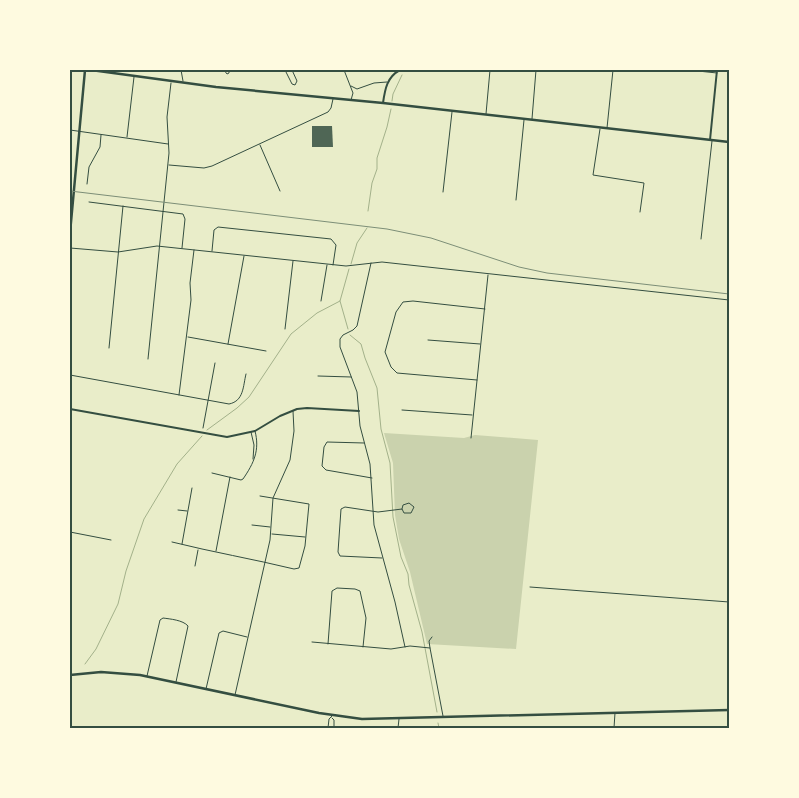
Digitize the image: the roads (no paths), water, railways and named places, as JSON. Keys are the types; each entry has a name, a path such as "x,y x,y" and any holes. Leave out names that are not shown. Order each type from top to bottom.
{"main road":[{"path":"70,233 85,70"},
{"path":"91,70 172,82 383,103 729,142"},
{"path":"70,675 117,672 147,676 332,717 362,719 729,710"}],"street":[{"path":"181,70 183,83"},
{"path":"224,70 227,74 230,73 229,70"},
{"path":"286,70 292,84 295,85 296,81 292,70"},
{"path":"344,70 353,94 351,100"},
{"path":"393,70 394,74"},
{"path":"383,103 388,82 400,70"},
{"path":"486,115 490,70"},
{"path":"532,120 536,70"},
{"path":"607,128 613,70"},
{"path":"688,70 717,72 701,239"},
{"path":"127,138 134,76"},
{"path":"148,359 168,165 167,117 172,82"},
{"path":"351,86 357,89 374,83 388,82"},
{"path":"168,165 210,167 328,112 333,98"},
{"path":"443,192 452,111"},
{"path":"516,200 524,119"},
{"path":"600,128 593,175 644,183 640,212"},
{"path":"70,130 169,144"},
{"path":"87,184 89,167 100,147 101,134"},
{"path":"260,144 280,191"},
{"path":"89,202 181,213 185,216 182,248"},
{"path":"109,348 123,206"},
{"path":"212,251 216,228 218,227 331,239 336,246 333,265"},
{"path":"70,248 118,252 160,246 333,265 349,266 371,262 388,263 729,300"},
{"path":"179,395 187,337 195,250"},
{"path":"228,344 244,255"},
{"path":"286,329 293,260"},
{"path":"371,262 371,271 357,326 343,335 339,343 358,396 360,426 372,478 374,525 405,647"},
{"path":"320,301 327,264"},
{"path":"471,438 488,274"},
{"path":"477,380 397,373 391,367 386,352 396,312 403,302 413,301 485,309"},
{"path":"187,337 266,351"},
{"path":"428,340 481,344"},
{"path":"203,428 215,362"},
{"path":"70,375 229,404 242,396 246,374"},
{"path":"318,376 351,377"},
{"path":"70,409 217,436 232,436 255,431 293,410 308,408 359,411"},
{"path":"235,695 265,562 271,527 273,498 290,460 294,431 293,410"},
{"path":"402,410 473,415"},
{"path":"212,473 243,479 258,448 255,431"},
{"path":"251,432 254,445 253,460"},
{"path":"364,443 326,442 322,466 326,470 372,478"},
{"path":"216,552 230,476"},
{"path":"182,545 192,488"},
{"path":"172,542 294,569 299,568 305,546 307,502 260,496"},
{"path":"408,502 414,507 411,513 408,514 404,513 402,509 403,505 408,502"},
{"path":"382,558 341,556 338,552 340,513 342,508 373,512 402,509"},
{"path":"178,510 188,511"},
{"path":"252,525 271,527"},
{"path":"70,532 111,540"},
{"path":"270,534 306,537"},
{"path":"195,566 198,549"},
{"path":"530,587 729,602"},
{"path":"328,644 332,591 337,588 355,589 360,591 365,610 366,620 363,647"},
{"path":"147,676 160,620 163,618 170,619 185,623 188,626 176,682"},
{"path":"206,689 219,633 223,631 248,637"},
{"path":"432,637 429,641 443,717"},
{"path":"312,642 391,649 405,647 430,648"},
{"path":"614,728 615,712"},
{"path":"328,728 329,719 332,717"},
{"path":"332,717 334,728"},
{"path":"398,728 399,718"}],"waterway":[{"path":"392,101 393,94 402,75"},
{"path":"368,211 372,183 377,169 377,158 391,109"},
{"path":"351,264 357,243 367,228"},
{"path":"207,430 249,397 291,334 317,313 340,301 349,269"},
{"path":"340,301 348,329"},
{"path":"350,335 361,344 377,388 381,429 390,463 393,517 401,557 408,574 409,585 422,632 437,712"},
{"path":"85,664 96,649 118,604 126,571 144,519 177,464 202,436"},
{"path":"438,723 439,728"}],"railway":[{"path":"70,191 387,229 431,238 519,267 547,273 729,294"}]}
